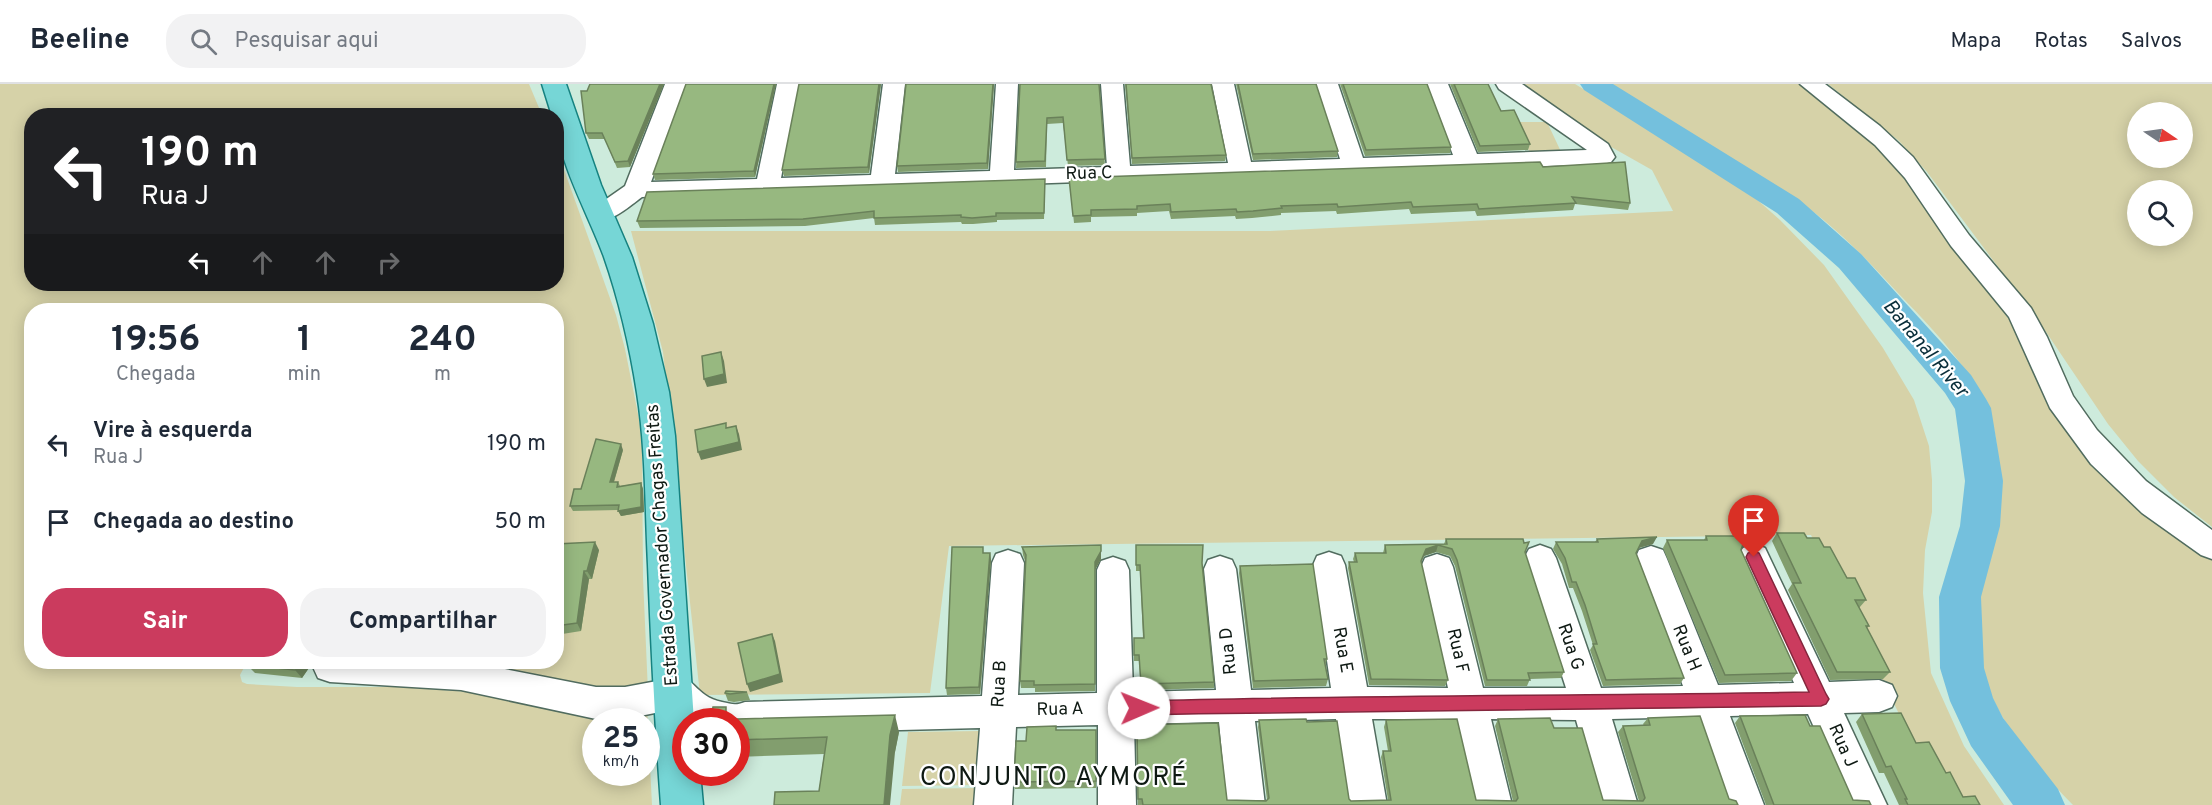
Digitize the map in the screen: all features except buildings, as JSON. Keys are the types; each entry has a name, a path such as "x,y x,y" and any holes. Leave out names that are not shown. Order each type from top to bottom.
{"main road":[{"name":"Estrada Governador Chagas Freitas","path":"554,84 562,108"},
{"name":"Estrada Governador Chagas Freitas","path":"564,113 588,184 618,257 638,324 653,392 659,436 672,691 675,708"},
{"name":"Estrada Governador Chagas Freitas","path":"682,786 682,805"}],"street":[{"path":"602,214 634,190 676,84"},
{"path":"768,184 788,84"},
{"path":"882,180 894,84"},
{"path":"1002,176 1007,84"},
{"path":"1112,84 1119,174"},
{"path":"1223,84 1241,169"},
{"path":"1327,84 1354,165"},
{"path":"1437,84 1468,162"},
{"name":"Rua C","path":"588,184 634,190 1002,176 1600,159 1603,154 1600,149 1507,84"},
{"path":"1811,84 1880,136 1905,163 1967,250 2006,292 2027,325 2047,372 2071,418 2114,472 2176,523 2212,546"},
{"name":"Rua J","path":"1754,557 1868,805"},
{"name":"Rua G","path":"1540,558 1589,704 1619,805"},
{"name":"Rua H","path":"1651,559 1745,805"},
{"name":"Rua B","path":"993,805 1008,563"},
{"name":"Rua E","path":"1329,565 1368,805"},
{"name":"Rua F","path":"1437,567 1493,805"},
{"name":"Rua D","path":"1220,569 1246,805"},
{"path":"1113,570 1117,805"},
{"path":"363,669 461,675 596,703 625,703 672,691 691,708"},
{"name":"Rua A","path":"750,718 1352,703 1589,704 1879,696"}],"shaded area":[{"path":"0,84 529,84 539,108 24,108 24,291 564,291 564,170 616,315 642,434 643,578 648,692 629,697 469,669 564,669 564,303 24,303 24,669 243,669 240,675 242,682 247,684 297,687 401,687 647,705 647,708 582,708 582,786 651,786 652,805 0,805"},
{"path":"1514,84 1575,84 1736,181 1780,220 1824,265 1883,348 1914,400 1929,446 1932,512 1925,550 1923,593 1931,673 1964,746 2004,805 1966,805 1916,742 1901,718 1811,535 949,546 930,693 700,695 663,352 631,231 1270,231 1673,211 1652,170 1590,135"},
{"path":"1603,84 1801,84 1881,149 2016,329 2089,458 2118,491 2150,518 2212,560 2212,805 2073,805 2038,767 2007,724 1994,701 1984,677 1978,652 1977,617 1996,521 1999,466 1990,415 1973,382 1950,349 1923,319 1832,227 1808,208 1640,109"},
{"path":"1828,84 2212,84 2212,527 2174,497 2138,461 2108,424 2040,323 1927,172 1899,141"},
{"path":"1517,122 1547,122 1563,156 1531,156"},
{"path":"981,731 978,785 902,786 908,732"},
{"path":"978,788 977,805 900,805 902,789"}],"waterway":[{"name":"Bananal River","path":"1594,84 1788,206 1850,261 1958,384 1973,408 1984,481 1980,526 1960,597 1962,668 1972,701 1987,732 2041,805"}],"district":[{"name":"CONJUNTO AYMORÉ","path":"1054,778"}],"route":[{"path":"1139,708 1352,703 1589,704 1821,699 1754,557"}]}
